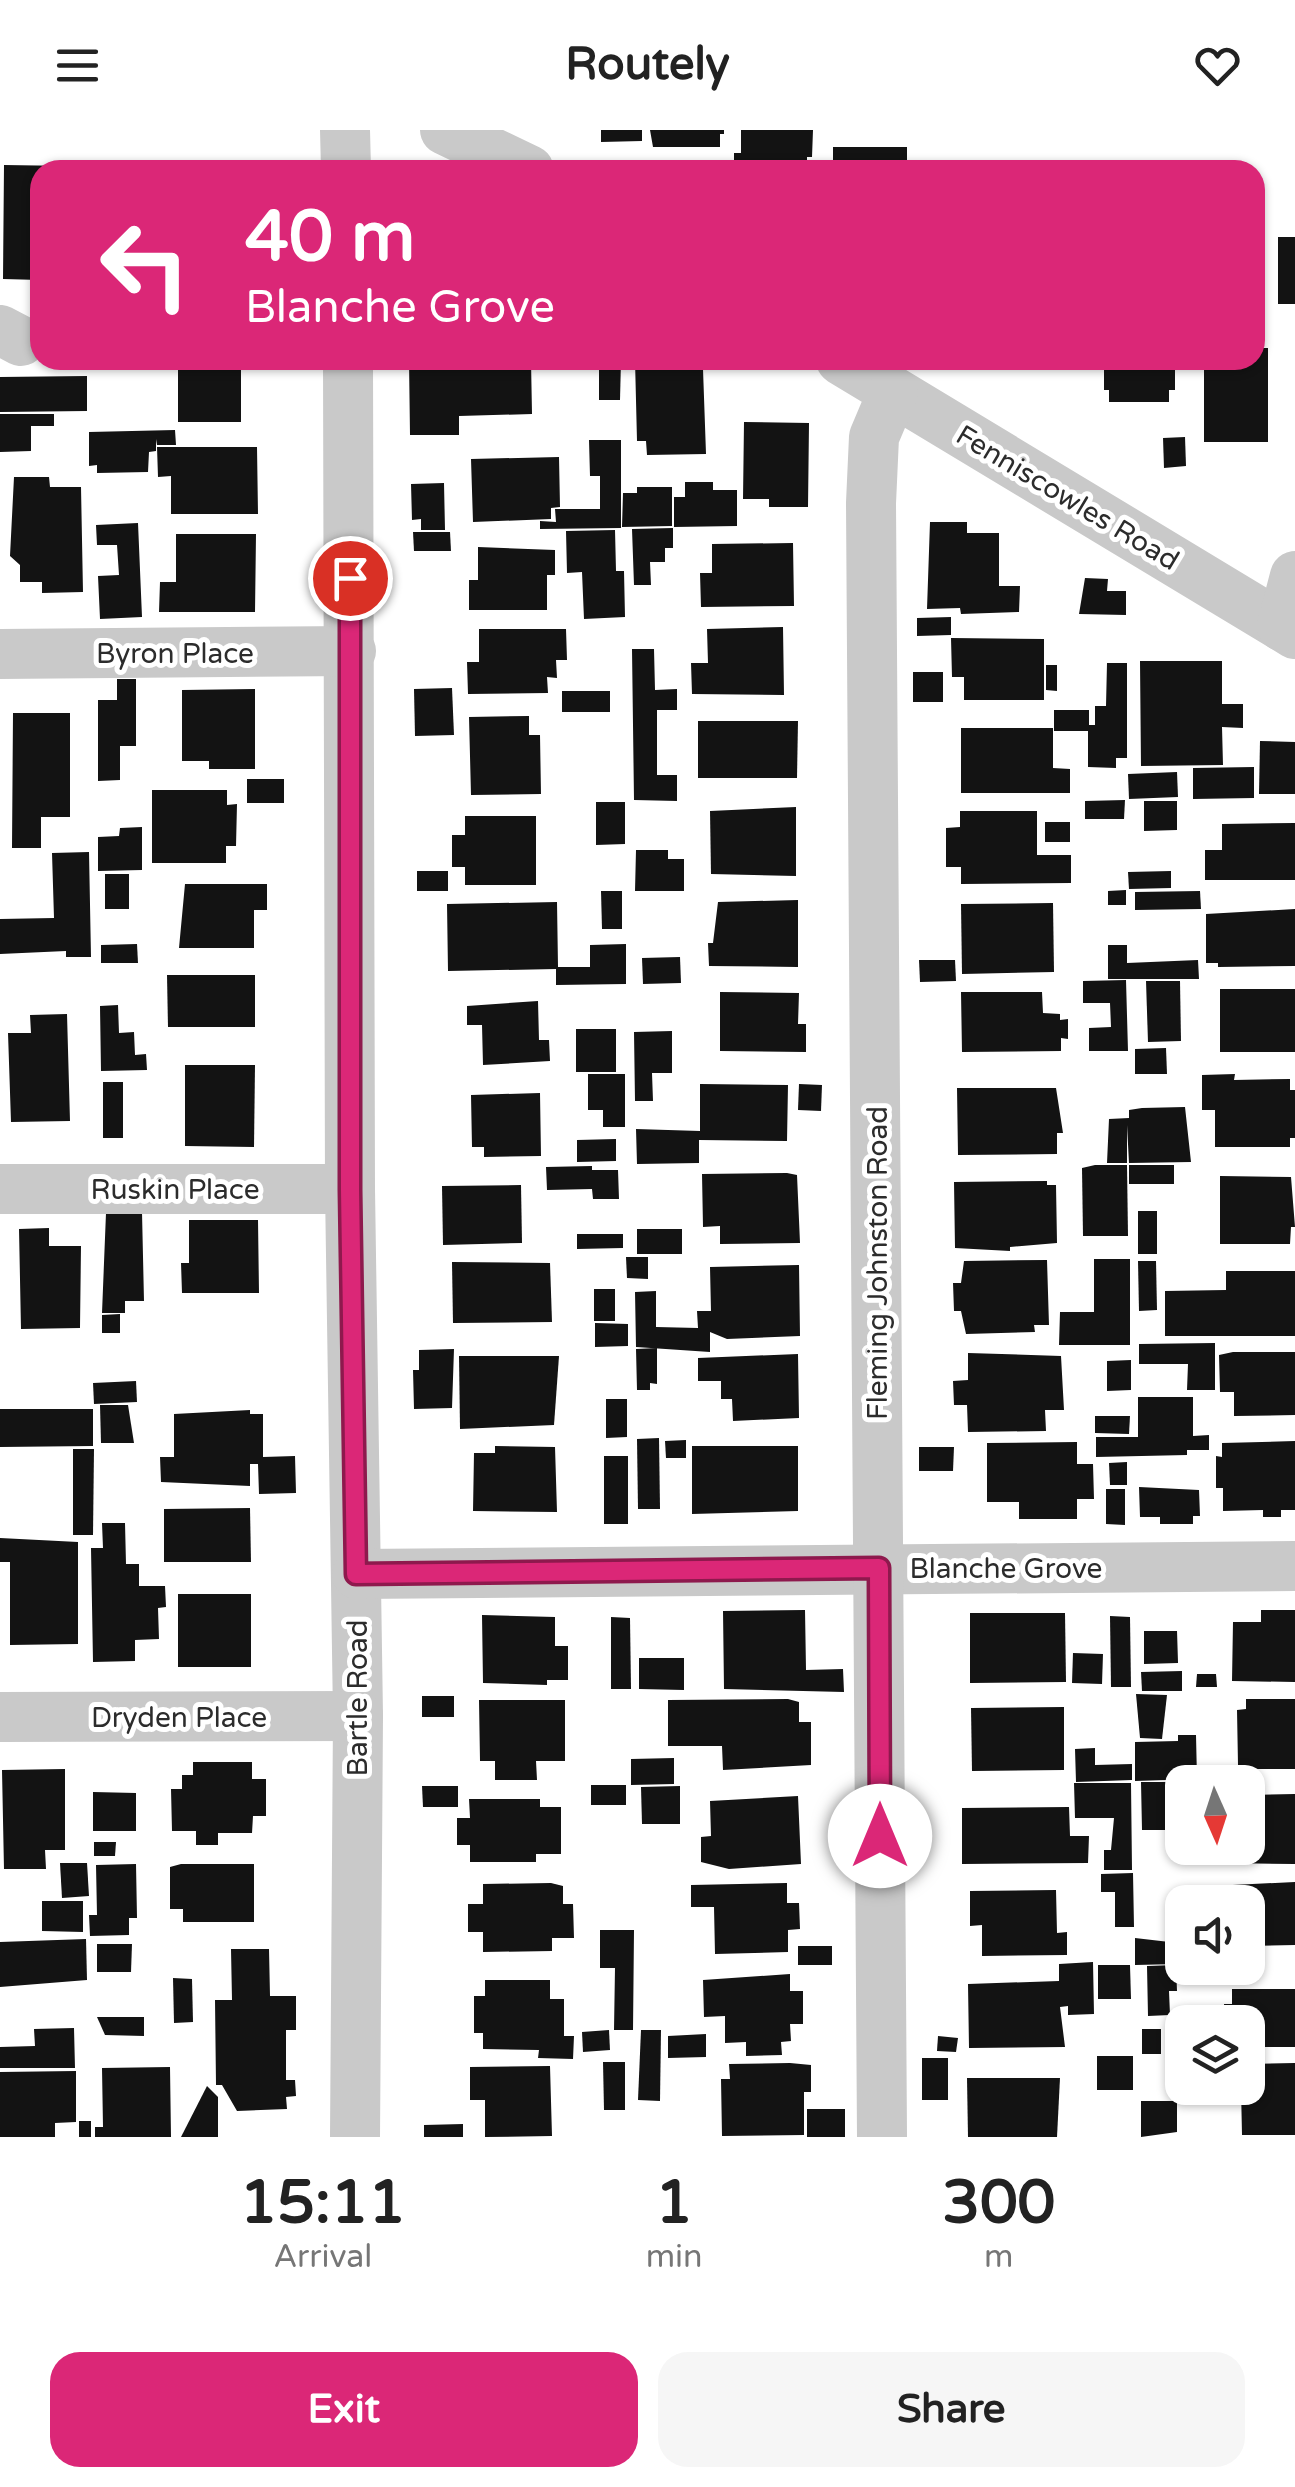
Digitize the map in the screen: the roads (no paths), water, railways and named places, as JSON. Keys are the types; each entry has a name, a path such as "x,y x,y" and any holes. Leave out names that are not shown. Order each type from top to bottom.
{"street":[{"path":"345,130 346,160"},
{"path":"445,130 509,160"},
{"name":"Bartle Road","path":"348,370 350,1190 358,1716 355,2137"},
{"name":"Fenniscowles Road","path":"857,370 1288,630"},
{"name":"Fleming Johnston Road","path":"882,2137 871,503 874,437 893,392"},
{"path":"1288,630 1295,576"},
{"name":"Byron Place","path":"0,654 351,651"},
{"name":"Ruskin Place","path":"0,1189 350,1190"},
{"name":"Blanche Grove","path":"356,1574 1295,1566"},
{"name":"Dryden Place","path":"0,1717 358,1716"}]}
